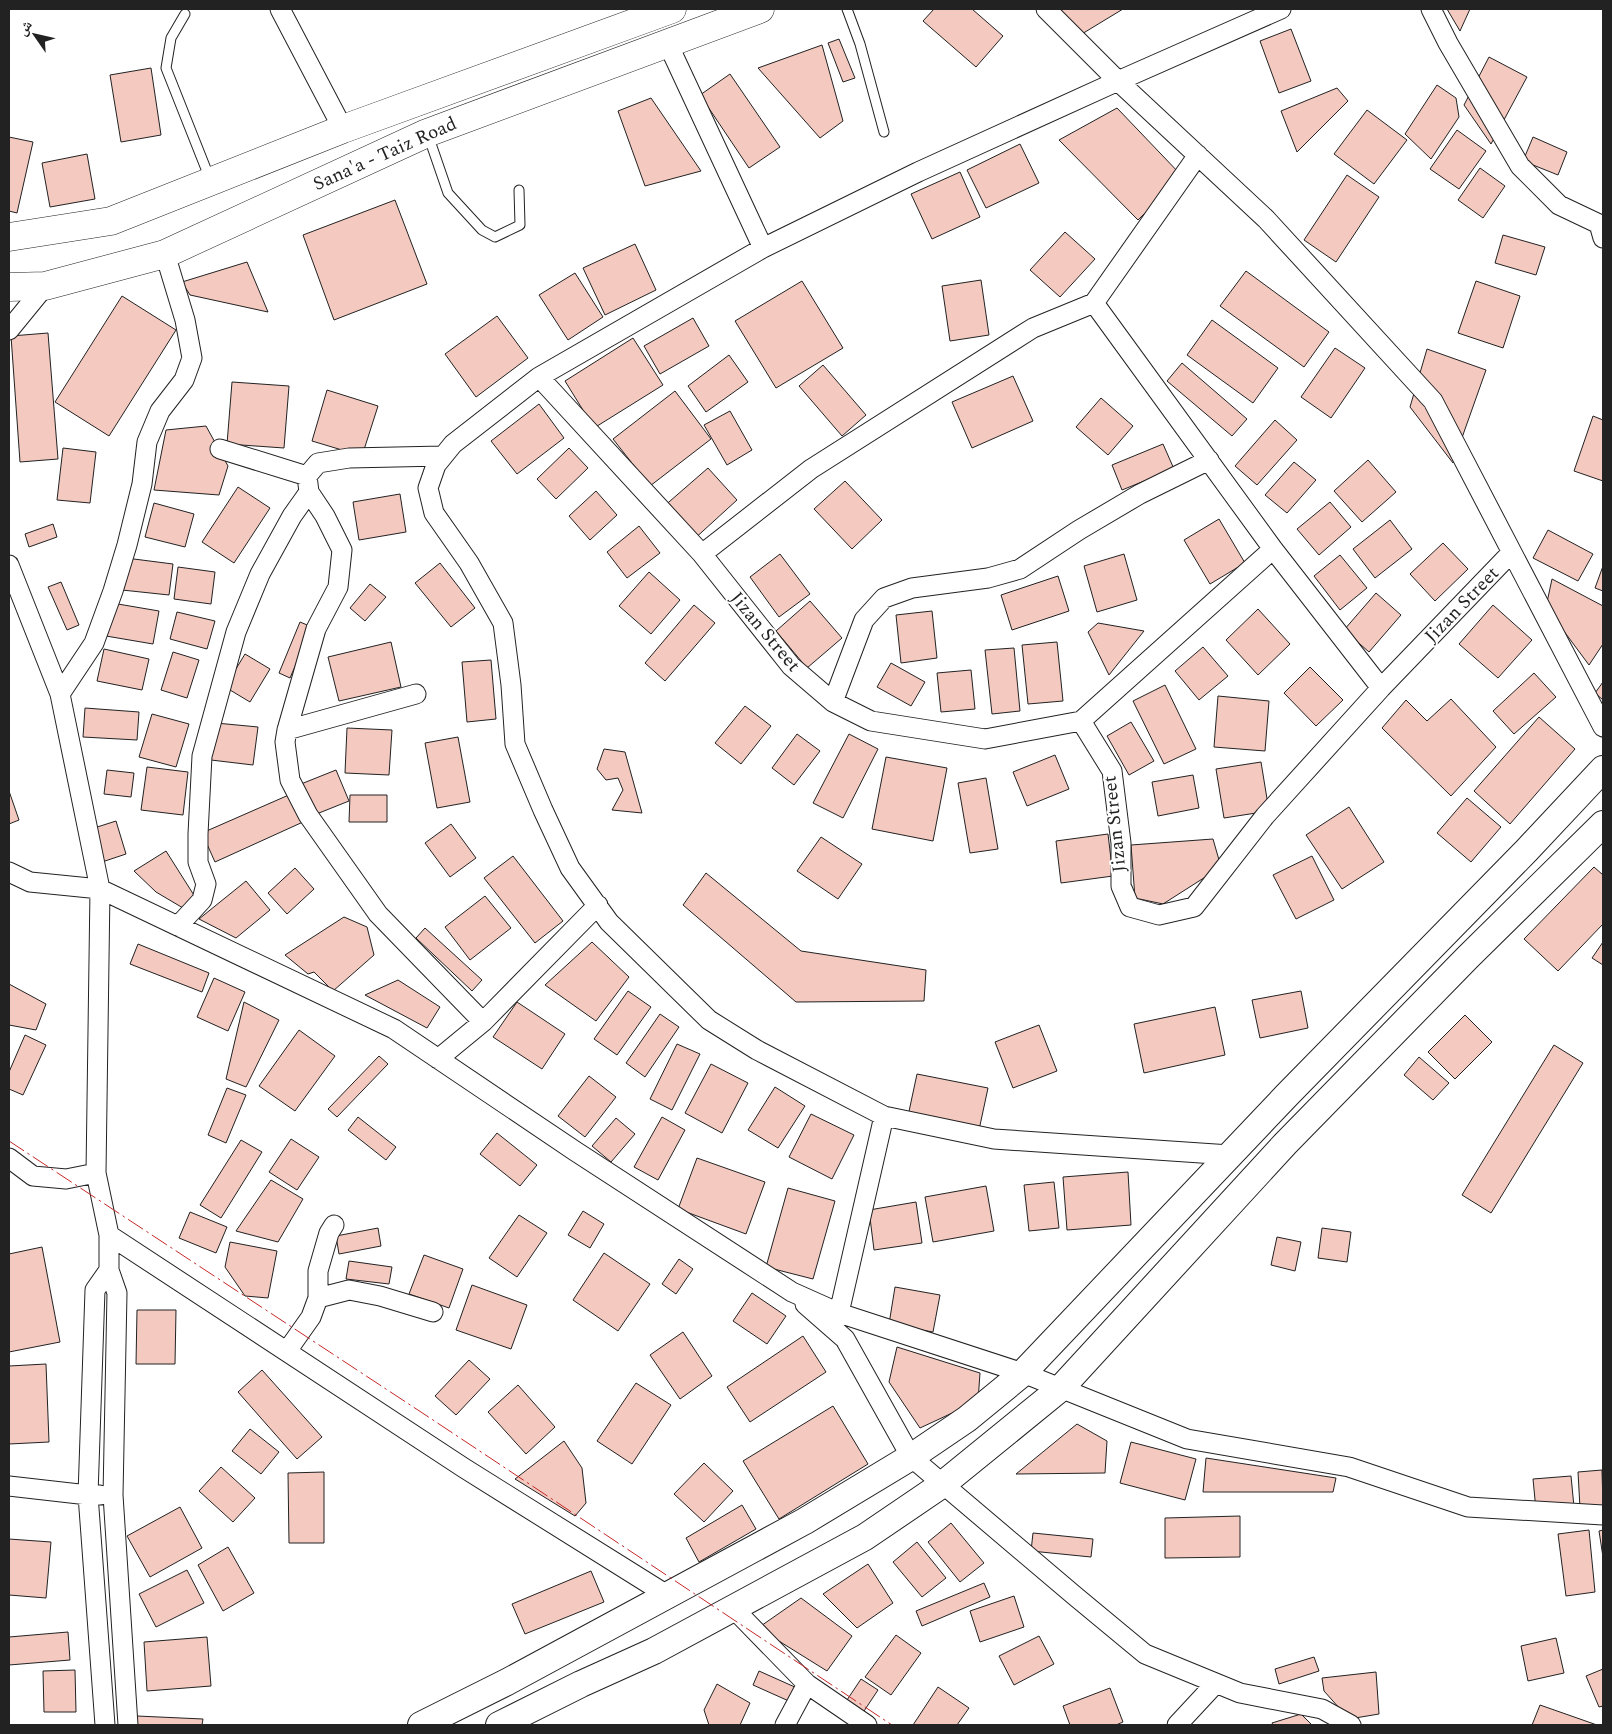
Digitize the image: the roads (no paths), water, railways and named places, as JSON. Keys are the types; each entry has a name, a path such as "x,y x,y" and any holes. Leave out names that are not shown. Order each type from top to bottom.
{"highway":[{"name":"Sana'a - Taiz Road","path":"9,237 111,221 343,129 672,9"},
{"name":"Sana'a - Taiz Road","path":"9,287 45,286 165,254 427,134 760,9"}],"street":[{"path":"280,9 343,129"},
{"path":"1046,9 1118,80 1266,219 1433,401 1603,727"},
{"path":"1230,1155 994,1140 884,1116 757,1050 709,1020 609,922 570,868 515,744 511,685 503,622 469,563 434,513 428,488 436,465 453,444 539,377 763,248 918,172 1118,80 1281,9"},
{"path":"1431,9 1448,43 1520,166 1559,205 1602,227"},
{"path":"668,44 763,248"},
{"path":"702,554 811,469 835,453 1033,328 1094,303 1198,155"},
{"path":"60,694 94,643 113,591 131,528 142,484 147,442 160,411 184,380 192,358 185,320 165,254"},
{"path":"9,330 45,286"},
{"path":"1094,303 1273,549 1381,688"},
{"name":"Jizan Street","path":"539,377 702,554 791,666 833,702 871,721 985,739 1080,721 1112,771 1120,843 1121,886 1130,906 1159,916 1194,906 1265,816 1381,688 1511,553"},
{"path":"220,449 308,484 342,550 338,587 316,629 287,730 285,742 290,780 308,815 378,914 483,1022"},
{"path":"178,926 202,900 206,884 198,862 202,756 236,632 260,574 292,516 318,463 349,458 444,456"},
{"path":"833,702 864,620 884,598 912,588 988,578 1020,569 1079,530 1140,494 1209,460"},
{"path":"1080,721 1273,549"},
{"path":"9,565 60,694 100,889 96,1173 109,1235 109,1270 117,1293 113,1494 128,1725"},
{"path":"287,730 416,694"},
{"path":"421,1725 507,1682 805,1521 911,1457 967,1419 1023,1373 1230,1155 1527,850 1603,769"},
{"path":"499,1725 654,1650 733,1608 865,1536 943,1484 1060,1388 1285,1144 1468,958 1603,826"},
{"path":"9,872 30,882 100,889 394,1029 575,1151 792,1292 845,1339 911,1457 1145,1654 1240,1692 1322,1709 1351,1725"},
{"path":"438,1059 483,1022 598,905"},
{"path":"839,1313 884,1116"},
{"path":"9,1158 33,1176 66,1179 96,1173"},
{"path":"287,1351 311,1317 318,1298 318,1271 329,1233 334,1224"},
{"path":"109,1235 464,1468 666,1595"},
{"path":"105,1725 88,1495 95,1290 109,1270"},
{"path":"318,1298 350,1290 380,1296 433,1312"},
{"path":"792,1292 839,1313 1023,1373 1186,1439 1349,1467 1468,1507 1603,1515"},
{"path":"9,1486 88,1495 113,1494"},
{"path":"733,1608 807,1684 866,1725"},
{"path":"1177,1725 1216,1683"},
{"path":"785,1725 807,1684"}],"lane":[{"path":"847,9 860,44 884,132"},
{"path":"186,14 171,38 166,68 211,182"},
{"path":"427,134 448,194 482,230 495,237 520,225 519,190"}]}
